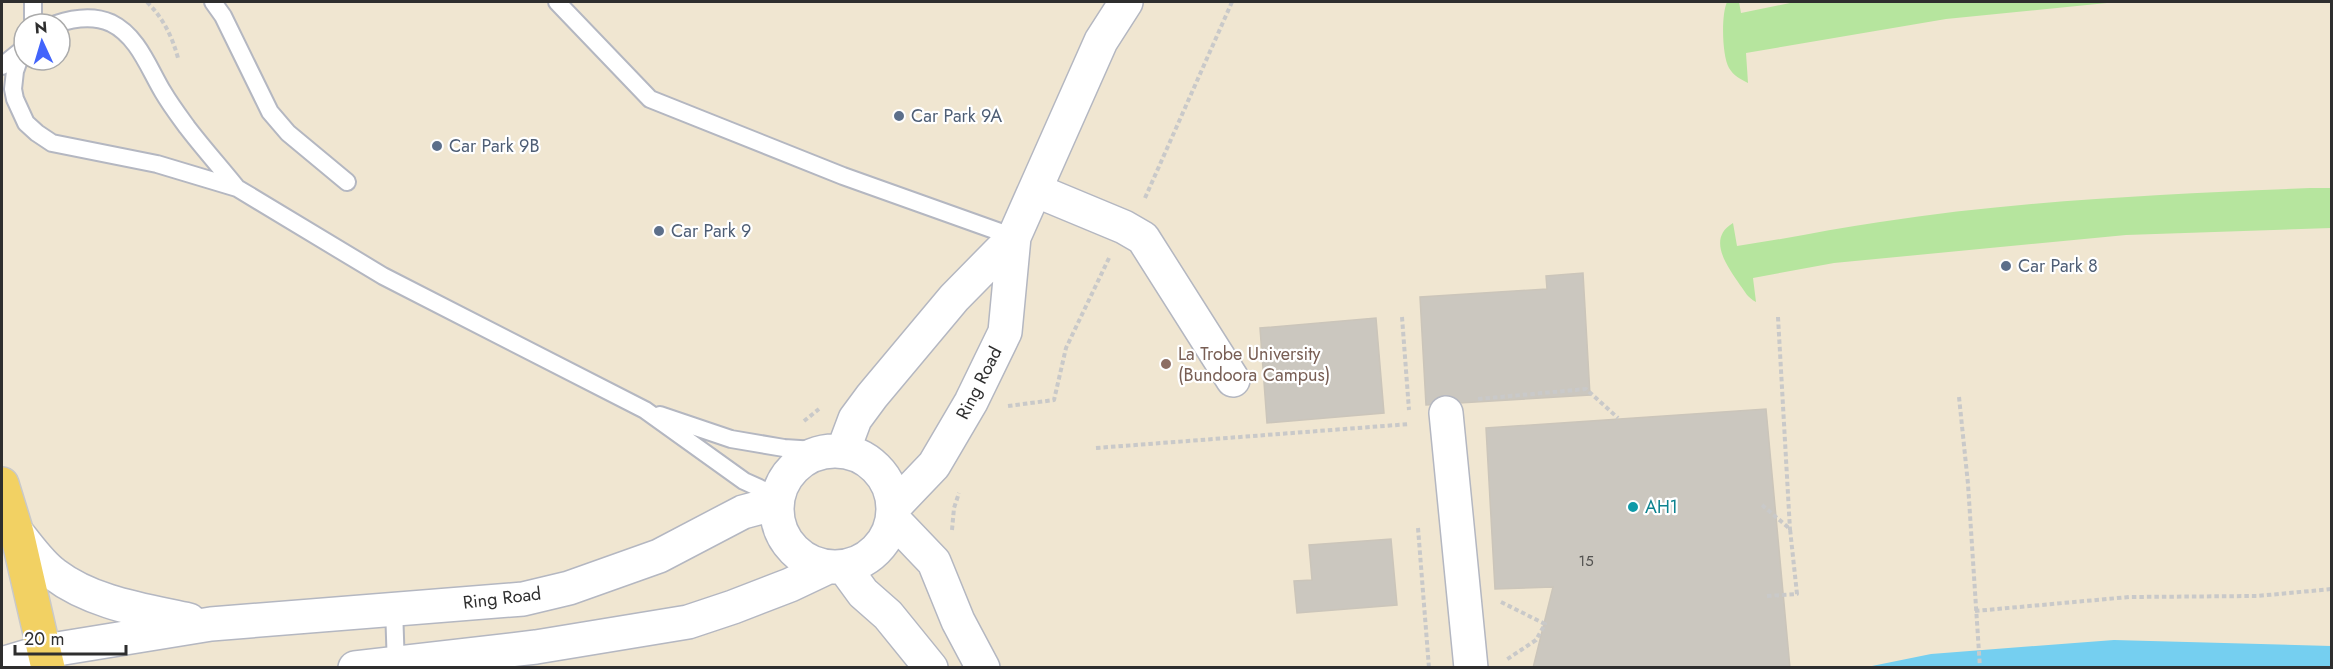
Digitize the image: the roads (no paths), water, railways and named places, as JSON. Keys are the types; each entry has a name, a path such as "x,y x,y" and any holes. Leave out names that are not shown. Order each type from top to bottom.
{"main road":[{"path":"2,484 17,533 46,659"}],"street":[{"name":"Ring Road","path":"893,514 934,465 971,402 1005,332 1014,237 1101,41 1126,2"},
{"path":"1035,190 1124,227 1143,238 1233,380"},
{"name":"Ring Road","path":"838,451 855,418 954,298 1014,237"},
{"path":"1445,406 1471,668"},
{"path":"355,668 396,666 536,647 688,622 836,567 858,563 871,556 888,533 893,514 891,491 884,477 873,464 859,455 838,451 813,454 796,464 784,479 776,499 778,526 788,546 806,560 836,567 888,615 930,668"},
{"name":"Ring Road","path":"2,664 46,659 211,624 523,598 569,588 658,556 742,512 776,499"},
{"path":"893,514 934,562 958,621 983,668"},
{"name":"Ring Road","path":"17,533 53,574 86,592 131,608 211,624"}],"lane":[{"path":"213,2 223,16 270,112 288,133 347,182"},
{"path":"557,2 650,99 843,176 1014,237"},
{"path":"72,20 93,19 109,22 124,32 135,44 164,94 189,129 237,188"},
{"path":"16,72 14,80 15,99 26,123 44,139 59,146 157,164 237,188 383,276 645,410 731,439 784,448 838,451"},
{"path":"645,410 744,481 776,499"},
{"path":"394,608 396,666"}],"water":[{"path":"2114,640 2331,646 2331,667 1867,667 1931,654"}],"place":[{"name":"Car Park 9A","path":"899,116"},
{"name":"Car Park 9B","path":"437,146"},
{"name":"Car Park 9","path":"659,231"},
{"name":"Car Park 8","path":"2006,266"},
{"name":"La Trobe University (Bundoora Campus)","path":"1166,364"},
{"name":"AH1","path":"1633,507"}]}
